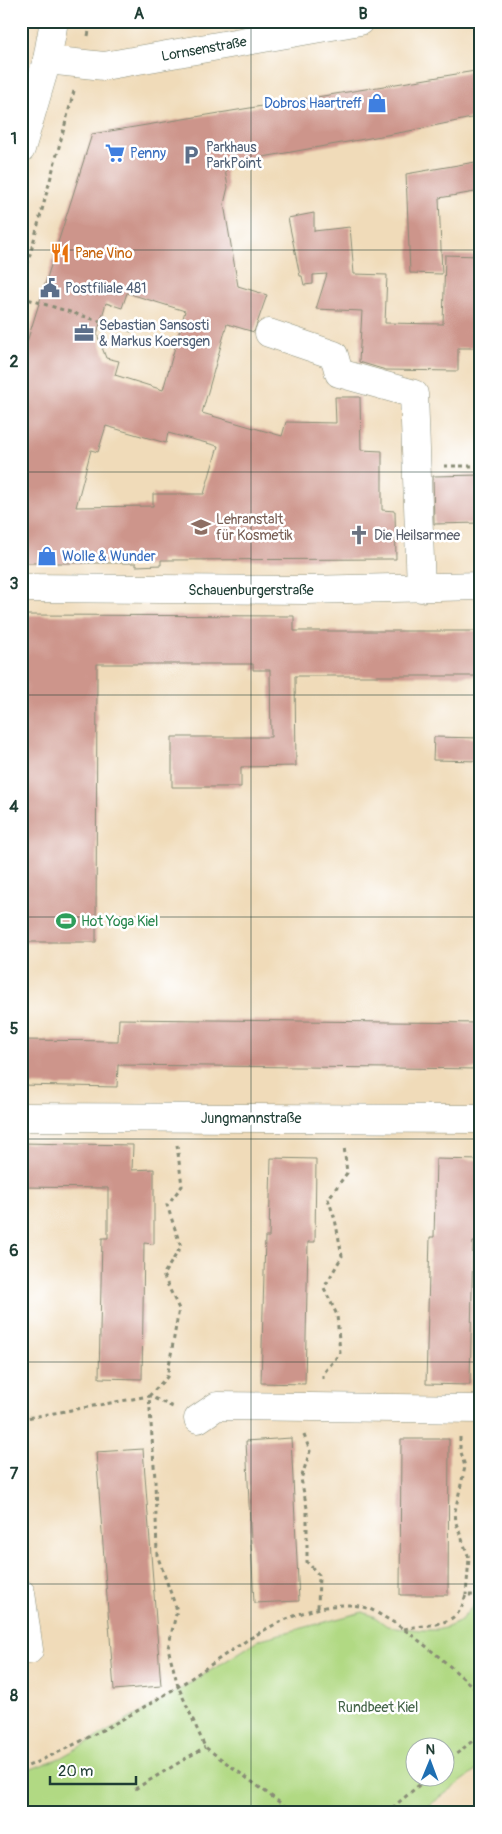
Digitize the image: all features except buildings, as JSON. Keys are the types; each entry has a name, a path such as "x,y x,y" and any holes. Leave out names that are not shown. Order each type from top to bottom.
{"street":[{"path":"21,148 47,60 54,21"},
{"name":"Lornsenstraße","path":"47,60 104,66 360,21"},
{"path":"269,333 334,354 339,373 414,394 421,588"},
{"name":"Schauenburgerstraße","path":"21,588 305,590 481,586"},
{"name":"Jungmannstraße","path":"21,1116 481,1119"},
{"path":"198,1418 216,1406 471,1409"},
{"path":"21,1593 29,1650"}],"path":[{"path":"21,288 64,132 91,21"},
{"path":"21,297 132,331"},
{"path":"417,466 481,466"},
{"path":"172,1118 182,1186 168,1205 181,1247 163,1274 179,1309 167,1377 149,1396 155,1479 157,1555 177,1610 168,1648 178,1686 205,1747 294,1813"},
{"path":"324,1407 323,1374 340,1353 337,1315 324,1288 342,1256 335,1219 328,1199 347,1173 341,1119"},
{"path":"21,1420 149,1396 198,1418"},
{"path":"293,1406 310,1451 301,1479 307,1508 307,1562 319,1575 318,1608"},
{"path":"404,1630 418,1625 446,1622 460,1610 466,1594 469,1558 456,1523 456,1511 465,1467 460,1448 471,1409"},
{"path":"466,1594 481,1595"},
{"path":"21,1769 66,1749 178,1686 259,1632 289,1618 318,1608 344,1605 363,1607 379,1614 436,1654 481,1694"},
{"path":"454,1756 481,1734"},
{"path":"135,1789 205,1747"},
{"path":"386,1813 418,1786"}],"green space":[{"name":"Rundbeet Kiel","path":"478,1600 481,1601 481,1767 419,1813 21,1813 21,1773 60,1758 170,1696 261,1639 363,1612 375,1617 387,1626 420,1630 437,1630 459,1622"}],"place":[{"name":"Dobros Haartreff","path":"377,103"},
{"name":"Penny","path":"115,153"},
{"name":"Parkhaus ParkPoint","path":"191,155"},
{"name":"Pane Vino","path":"60,253"},
{"name":"Postfiliale 481","path":"50,288"},
{"name":"Sebastian Sansosti & Markus Koersgen","path":"84,333"},
{"name":"Lehranstalt für Kosmetik","path":"201,527"},
{"name":"Die Heilsarmee","path":"359,535"},
{"name":"Wolle & Wunder","path":"47,556"},
{"name":"Hot Yoga Kiel","path":"66,921"}]}
